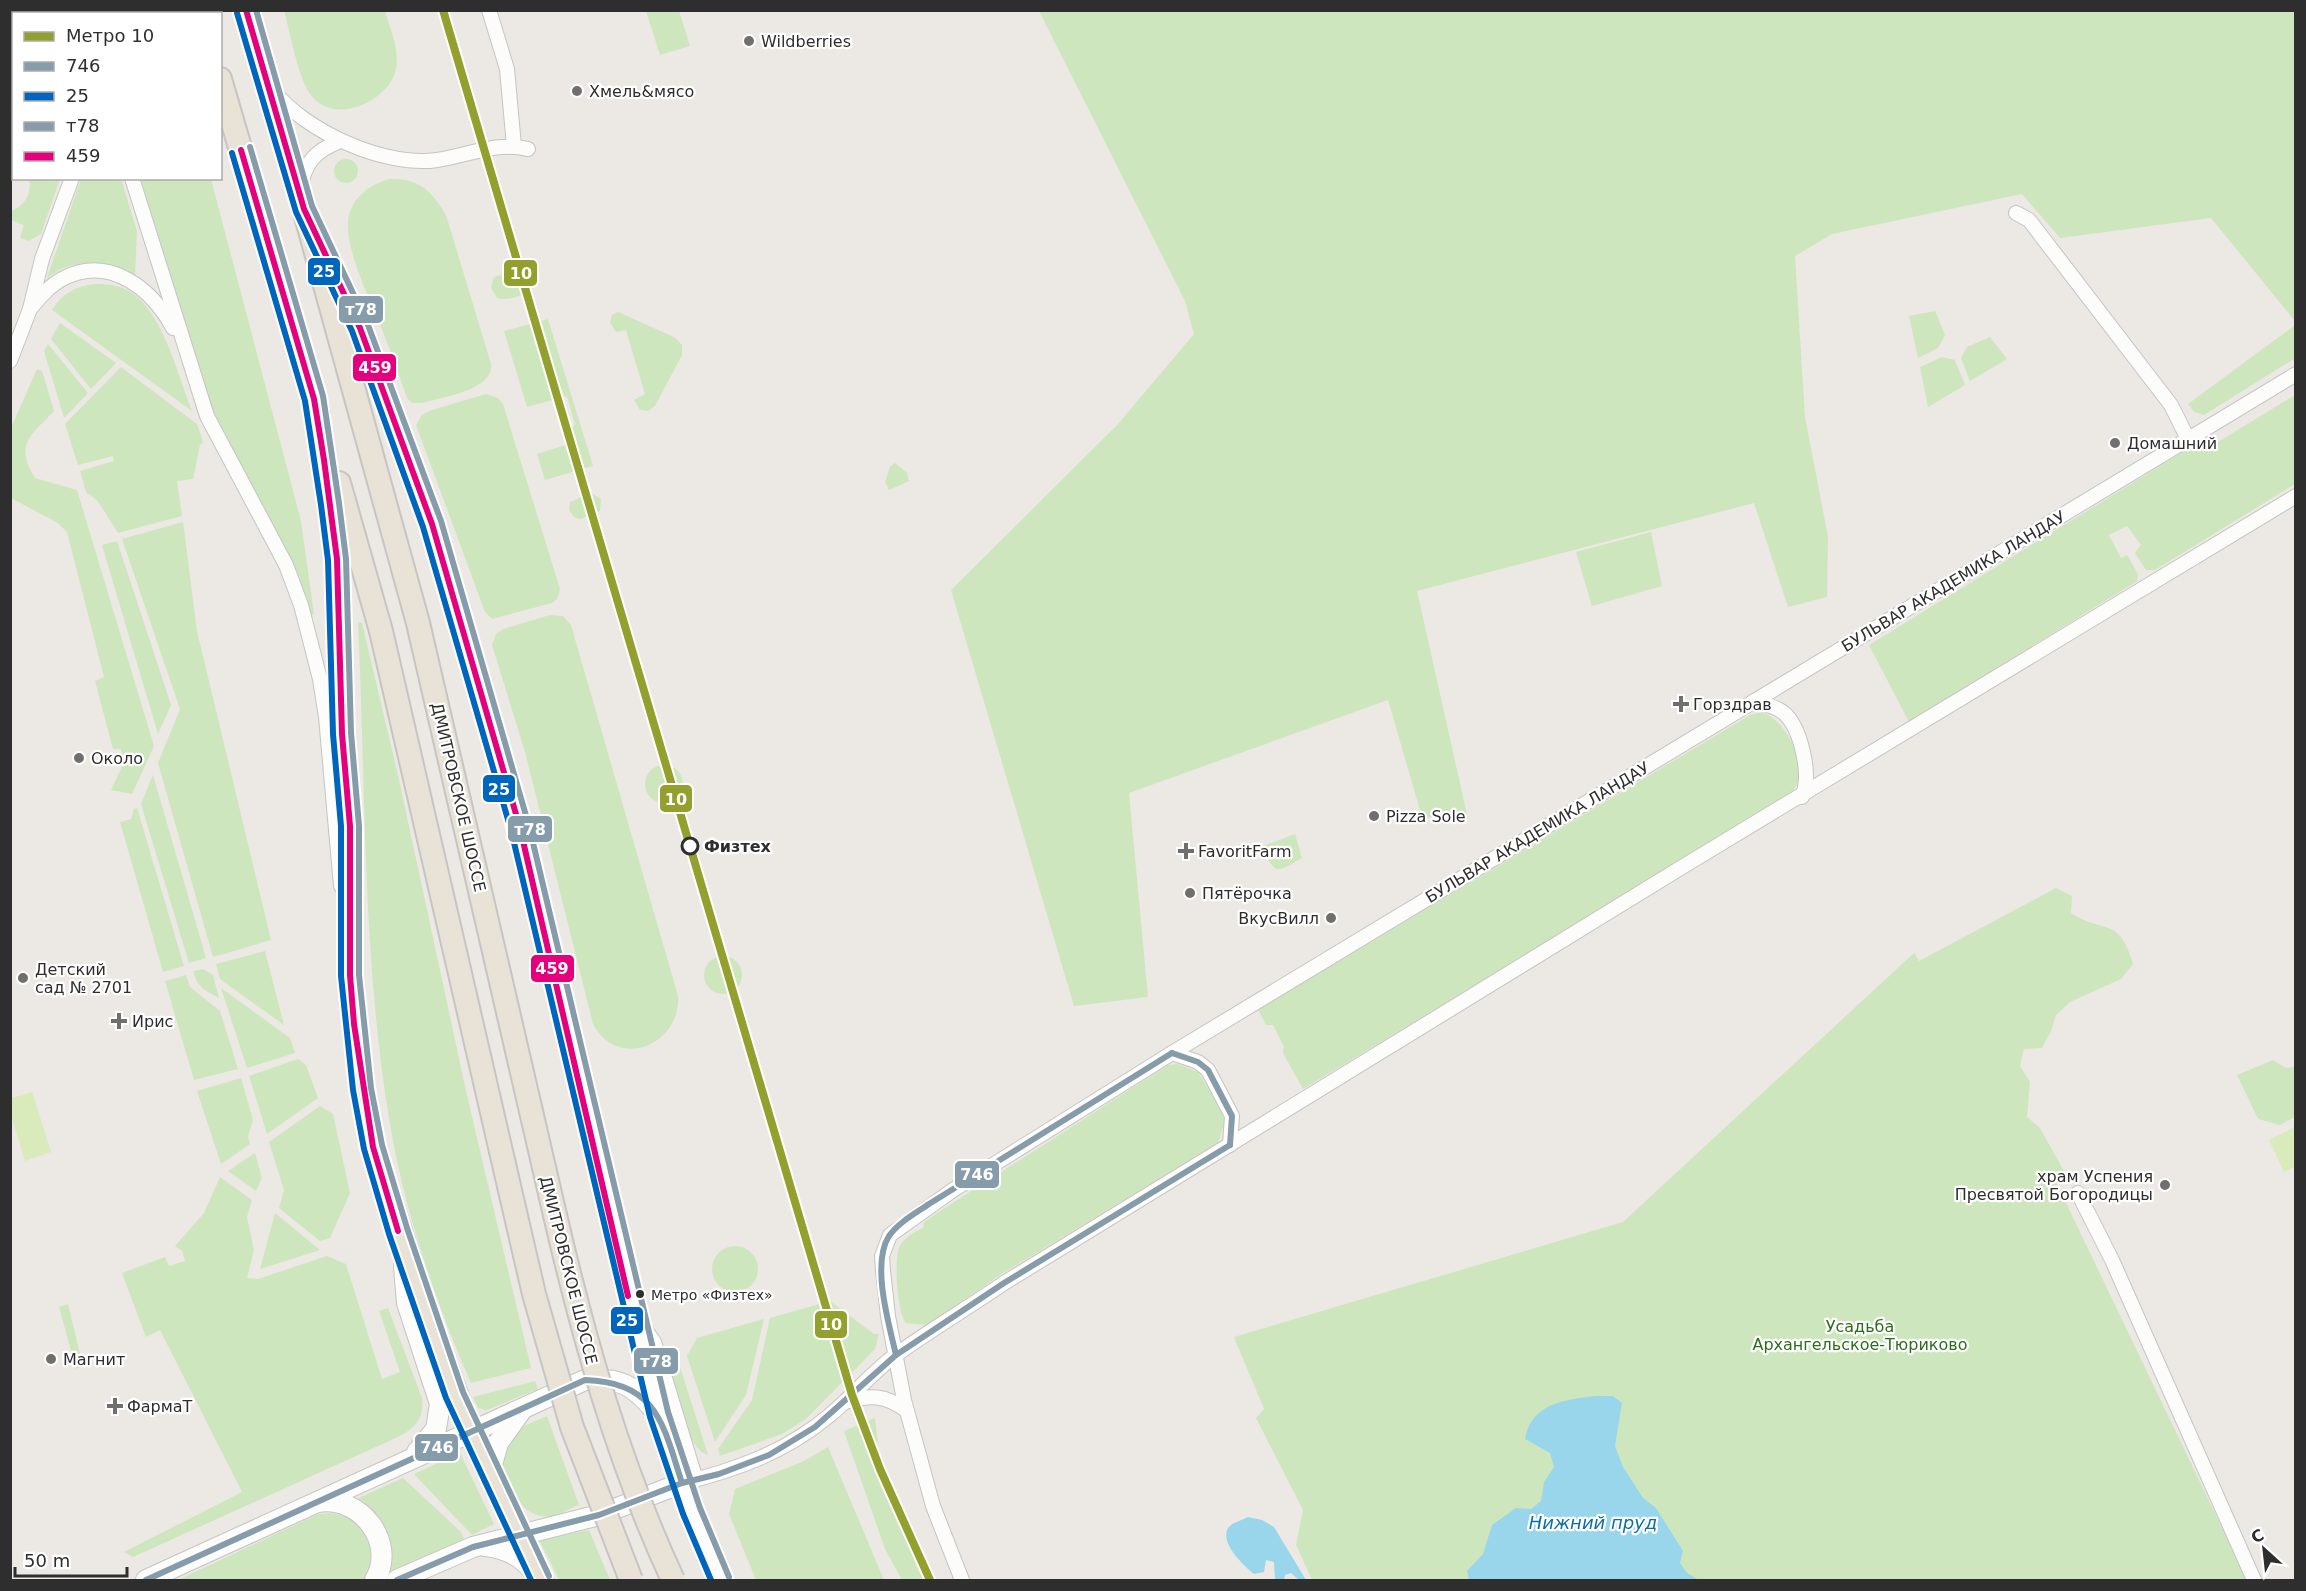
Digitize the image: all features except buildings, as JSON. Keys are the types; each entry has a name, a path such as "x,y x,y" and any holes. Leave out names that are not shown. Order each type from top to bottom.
{"highway":[{"name":"ДМИТРОВСКОЕ ШОССЕ","path":"246,10 302,201 418,623 572,1290 605,1406 626,1466 673,1581"},
{"path":"222,85 381,631 537,1306 572,1427 631,1581"},
{"path":"314,399 337,559 342,734 350,826 350,975 362,1089 373,1147 406,1253 470,1431 541,1581"}],"main road":[{"path":"302,201 360,328 435,535 520,828 632,1310 659,1415 689,1482 721,1581"},
{"path":"406,1253 404,1268 407,1303 440,1404 436,1429 410,1458"},
{"path":"146,1581 410,1458 585,1380 605,1378 635,1389 659,1415"},
{"path":"489,1472 498,1443 525,1407"},
{"path":"397,1581 473,1547 599,1515 689,1482"},
{"path":"312,1503 337,1502 360,1512 367,1519 378,1538 381,1554 380,1569 375,1581"},
{"path":"473,1547 504,1549 525,1562 541,1581"}],"street":[{"path":"267,82 280,100 340,141 408,160 435,160 521,147 507,69 489,10"},
{"path":"302,201 309,160 320,149 340,141"},
{"path":"10,361 30,309 42,259 71,180"},
{"path":"133,180 214,434 256,505 286,565 313,650 328,729 335,831 350,975"},
{"path":"2016,213 2029,220 2171,405 2188,440"},
{"path":"30,309 63,278 90,271 114,273 136,283 156,300 186,352"},
{"name":"БУЛЬВАР АКАДЕМИКА ЛАНДАУ","path":"962,1581 933,1506 907,1411 888,1316 882,1263 882,1256 890,1235 952,1190 1172,1053 2295,374"},
{"path":"632,1310 654,1342 689,1482 769,1455 815,1428 896,1355 1004,1283 1687,864 1802,797 2295,496"},
{"path":"1754,701 1778,709 1786,715 1794,728 1807,770 1807,787 1802,797"},
{"path":"1172,1053 1198,1062 1208,1070 1232,1116 1230,1145"},
{"path":"2078,1192 2112,1260 2254,1581"},
{"path":"843,1402 878,1396 893,1401 907,1411"}],"green space":[{"path":"284,11 385,11 397,54 396,69 391,81 372,100 359,106 333,109 321,104 311,95 302,77"},
{"path":"646,11 679,11 690,46 660,55"},
{"path":"1039,11 2295,11 2295,321 2211,218 2060,238 2022,194 1832,234 1795,256 1805,417 1828,537 1827,597 1788,607 1754,503 1417,591 1468,819 1422,817 1388,700 1129,793 1148,997 1074,1006 951,590 1118,424 1194,334 1185,301"},
{"path":"346,159 355,162 358,171 355,180 346,183 337,180 334,171 337,162"},
{"path":"390,179 409,181 424,188 446,215 491,364 490,373 476,386 422,403 412,403 407,398 355,263 348,235 349,215 356,200 368,189"},
{"path":"29,180 60,180 41,234 29,241 20,238 24,225 10,220 11,211 24,202 29,189"},
{"path":"81,180 121,180 137,231 135,276 114,266 91,263 68,266 47,278"},
{"path":"141,180 211,180 301,521 314,614 310,615 221,432 205,392"},
{"path":"522,268 532,275 532,288 516,297 497,298 491,288 494,277"},
{"path":"95,284 113,285 131,292 152,315 168,346 192,411 52,310 70,291"},
{"path":"1935,311 1945,335 1938,348 1918,358 1909,316"},
{"path":"618,312 674,337 682,345 682,355 655,406 648,411 640,410 634,400 645,394 626,330 616,332 610,323 612,315"},
{"path":"548,319 593,466 545,480 537,454 572,443 568,428 575,425 567,396 527,407 504,331"},
{"path":"60,323 116,363 91,389 51,339"},
{"path":"2295,325 2295,361 2292,360 2204,415 2194,412 2188,404"},
{"path":"1990,337 2007,359 1970,381 1961,358 1967,347"},
{"path":"48,344 88,393 64,418 44,351"},
{"path":"1942,357 1955,360 1965,385 1928,407 1920,367"},
{"path":"121,367 197,424 203,442 200,445 193,479 177,481 182,516 118,533 97,500 86,492 80,471 114,461 113,456 78,465 65,424"},
{"path":"37,369 42,371 54,411 28,441 26,457 29,467 35,478 77,490 154,746 132,794 111,790 122,767 121,749 113,749 95,681 104,677 67,532 58,523 11,498 11,428"},
{"path":"486,394 498,398 503,404 560,589 557,599 552,603 492,619 485,612 416,425 422,415 429,411"},
{"path":"2295,395 2295,484 2155,570 2146,570 2135,553 2141,545 2127,526 2109,535 2121,558 2127,555 2138,574 2137,581 1909,722 1869,645 2204,439 2218,442"},
{"path":"895,463 907,473 909,481 889,490 885,482 890,467"},
{"path":"591,493 601,499 600,511 580,519 574,517 569,510 570,502"},
{"path":"183,522 197,631 271,940 213,957 158,763 180,709 122,539"},
{"path":"1651,532 1662,586 1592,606 1576,552"},
{"path":"117,541 171,705 158,734 102,545"},
{"path":"550,615 563,616 571,625 678,996 676,1013 670,1028 659,1039 646,1046 632,1049 617,1046 604,1038 593,1024 525,752 492,645 496,634 503,629"},
{"path":"358,622 362,623 398,775 466,1091 531,1368 471,1383 445,1320 423,1256 404,1190 390,1124 374,999 370,937"},
{"path":"1762,712 1777,721 1794,746 1800,776 1790,795 1303,1089 1283,1053 1284,1047 1273,1025 1266,1025 1258,1010 1750,715"},
{"path":"664,765 678,770 683,784 678,798 664,803 650,798 645,784 650,770"},
{"path":"153,775 206,958 189,963 141,804"},
{"path":"137,808 184,966 163,972 120,822 131,819 134,809"},
{"path":"1295,834 1302,858 1287,867 1277,869 1270,863 1263,846"},
{"name":"Усадьба Архангельское-Тюриково","path":"2056,888 2072,896 2071,913 2116,932 2128,949 2133,964 2121,979 2070,1002 2056,1015 2042,1048 2024,1049 2020,1066 2030,1082 2027,1117 2040,1128 2065,1173 2056,1182 2247,1580 1312,1580 1296,1545 1303,1510 1256,1418 1264,1409 1234,1337 1623,1222 1914,953 1919,961"},
{"path":"265,951 284,1025 220,979 216,964"},
{"path":"723,956 736,962 742,975 736,988 723,994 710,988 704,975 710,962"},
{"path":"203,969 213,975 219,998 199,985 193,971"},
{"path":"186,975 190,987 220,1011 238,1069 194,1080 165,981"},
{"path":"221,988 290,1038 295,1053 247,1068"},
{"path":"298,1059 306,1065 318,1098 267,1134 249,1076"},
{"path":"2273,1060 2286,1068 2295,1067 2295,1117 2280,1125 2258,1119 2237,1075"},
{"path":"1178,1064 1198,1072 1220,1107 1225,1121 1218,1143 1003,1273 927,1325 906,1323 900,1309 897,1255 906,1238 924,1227 923,1223 937,1213 1168,1065"},
{"path":"241,1078 253,1120 248,1136 250,1144 221,1164 197,1091"},
{"path":"32,1092 51,1152 25,1161 11,1115 11,1098"},
{"path":"320,1106 333,1114 350,1193 330,1238 320,1241 279,1208 284,1190 269,1142"},
{"path":"2295,1127 2295,1167 2284,1172 2269,1140"},
{"path":"255,1153 262,1178 256,1191 228,1171"},
{"path":"220,1177 252,1200 247,1217 254,1250 247,1278 258,1279 327,1256 346,1264 382,1379 400,1372 379,1311 388,1308 422,1398 422,1411 415,1425 400,1436 133,1557 124,1552 242,1492 160,1330 146,1337 122,1273 165,1257 169,1266 185,1261 182,1251 175,1246 204,1213"},
{"path":"275,1213 320,1250 260,1269"},
{"path":"735,1246 751,1253 758,1269 751,1285 735,1292 719,1285 712,1269 719,1253"},
{"path":"830,1301 874,1334 879,1334 875,1349 806,1419 782,1434 720,1456 718,1449 752,1400 770,1318"},
{"path":"68,1304 83,1366 76,1369 59,1307"},
{"path":"764,1319 746,1395 715,1442 687,1356 697,1338"},
{"path":"670,1347 675,1351 708,1455 691,1439 679,1409 662,1349"},
{"path":"535,1381 538,1389 487,1410 478,1408 473,1397"},
{"path":"547,1416 579,1505 552,1516 542,1516 523,1507 516,1498 506,1478 502,1458 512,1431"},
{"path":"875,1418 880,1464 898,1519 936,1580 902,1580 885,1549 844,1431"},
{"path":"828,1447 884,1580 756,1580 729,1514 735,1489 804,1461"},
{"path":"460,1453 494,1524 472,1535 414,1474"},
{"path":"403,1478 461,1532 464,1539 390,1573 380,1524 376,1515 358,1498"},
{"path":"329,1513 353,1521 367,1536 370,1556 366,1580 178,1580 318,1514"},
{"path":"589,1530 610,1580 559,1580 539,1540"}],"water":[{"name":"Нижний пруд","path":"1595,1396 1613,1396 1622,1403 1615,1446 1623,1467 1643,1498 1656,1508 1683,1551 1680,1563 1687,1573 1699,1580 1469,1580 1467,1571 1483,1554 1492,1525 1516,1508 1531,1509 1541,1501 1544,1482 1554,1467 1550,1453 1525,1439 1528,1427 1534,1418 1542,1411 1561,1402"},
{"path":"1248,1517 1262,1520 1274,1527 1306,1580 1299,1580 1291,1573 1285,1575 1284,1580 1275,1580 1274,1562 1266,1560 1264,1572 1254,1574 1238,1559 1226,1538 1227,1532 1230,1526"}],"metro line":[{"name":"10","path":"443,10 852,1395 880,1469 930,1580"}],"transit line":[{"name":"459","path":"246,10 304,209 360,328 432,524 520,828 628,1296"},
{"name":"т78","path":"256,10 312,206 368,325 441,521 529,826 668,1412 700,1508 729,1577"},
{"name":"25","path":"237,13 296,212 352,331 423,527 511,830 650,1417 683,1514 711,1580"},
{"name":"т78","path":"250,147 323,396 339,503 346,559 351,733 359,826 359,975 371,1088 382,1145 407,1228 463,1392 549,1576"},
{"name":"459","path":"241,150 314,399 324,460 337,559 342,734 350,826 350,975 354,1024 373,1147 398,1231"},
{"name":"25","path":"232,153 305,401 321,505 328,560 333,734 341,826 341,976 353,1090 364,1149 389,1234 446,1398 531,1580"},
{"name":"746","path":"1172,1053 1198,1062 1208,1070 1232,1116 1230,1145"},
{"name":"746","path":"896,1355 881,1278 884,1248 893,1231 929,1204 1172,1053"},
{"name":"746","path":"397,1580 473,1547 599,1515 682,1483 719,1474 769,1455 815,1427 896,1355 1004,1283 1230,1145"},
{"name":"746","path":"146,1580 585,1380 609,1383 628,1389 642,1398 662,1425 682,1483"}],"place":[{"name":"Wildberries","path":"749,41"},
{"name":"Хмель&мясо","path":"577,91"},
{"name":"Домашний","path":"2115,443"},
{"name":"Горздрав","path":"1681,704"},
{"name":"Около","path":"79,758"},
{"name":"Pizza Sole","path":"1374,816"},
{"name":"Физтех","path":"690,846"},
{"name":"FavoritFarm","path":"1186,851"},
{"name":"Пятёрочка","path":"1190,893"},
{"name":"ВкусВилл","path":"1331,918"},
{"name":"Детский сад № 2701","path":"23,978"},
{"name":"Ирис","path":"119,1021"},
{"name":"храм Успения Пресвятой Богородицы","path":"2165,1185"},
{"name":"Метро «Физтех»","path":"640,1294"},
{"name":"Магнит","path":"51,1359"},
{"name":"ФармаТ","path":"115,1406"}]}
